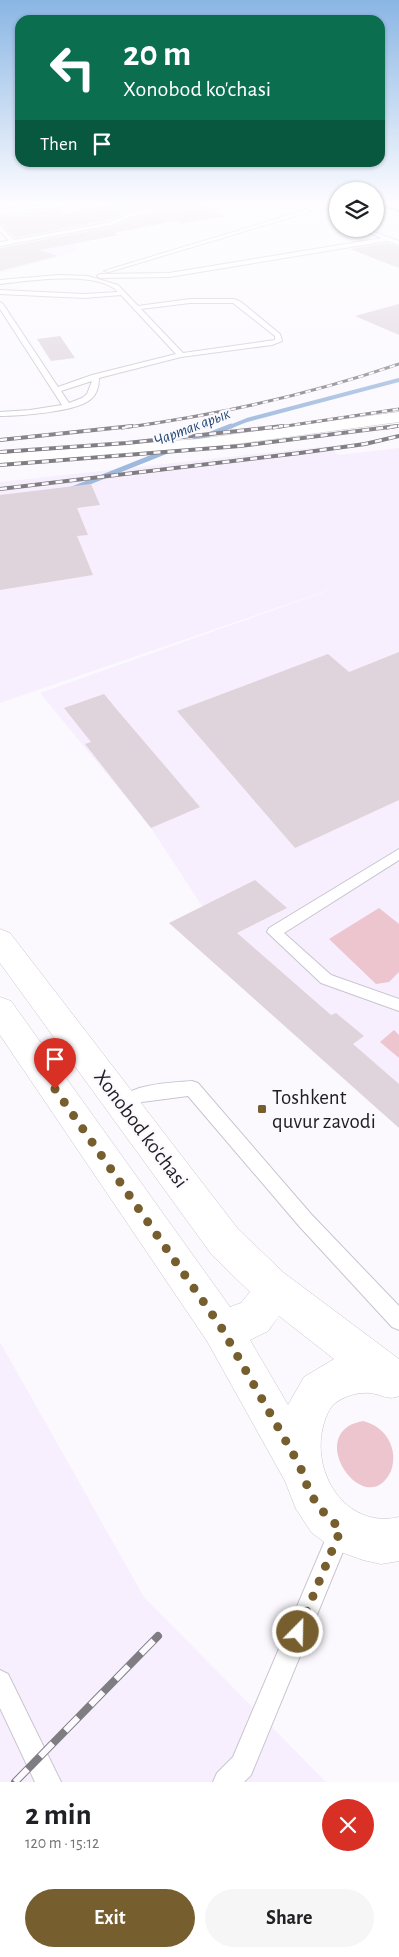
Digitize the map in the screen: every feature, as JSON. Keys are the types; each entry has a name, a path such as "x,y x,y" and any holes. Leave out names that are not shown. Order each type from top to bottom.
{"street":[{"path":"0,459 198,444 394,417"},
{"name":"Xonobod ko'chasi","path":"0,941 131,1101 226,1242 271,1286 397,1379"},
{"name":"Xonobod ko'chasi","path":"0,1010 221,1327 300,1466 308,1491 322,1513 341,1529 365,1541 390,1542 399,1538"},
{"path":"221,1327 239,1325 256,1318 266,1303 271,1286"},
{"name":"Xonobod ko'chasi","path":"300,1466 298,1441 303,1418 314,1397 329,1383 348,1374 370,1373 397,1379"}],"lane":[{"path":"109,283 116,286 123,293 181,355"},
{"path":"0,292 84,296 123,293"},
{"path":"56,390 95,377 181,355 272,343 278,341 279,338 278,335 234,301 190,301 136,308"},
{"path":"0,304 67,406"},
{"path":"0,414 78,404 92,394 96,384 95,377"},
{"path":"399,854 274,932 326,979 399,1005"},
{"path":"131,1101 192,1088 305,1220 399,1320"},
{"path":"226,1782 242,1766 341,1529"},
{"path":"0,1682 48,1782"}],"shaded area":[{"path":"329,446 338,455 399,448 399,1127 202,906 151,828 40,693 355,581 0,703 0,482"},
{"path":"379,908 399,924 399,972 389,982 376,984 329,939"},
{"path":"394,1030 399,1035 399,1058 380,1042"},
{"path":"0,1342 144,1597 326,1782 0,1782"},
{"path":"363,1421 384,1433 391,1446 393,1462 391,1471 380,1485 367,1487 355,1481 344,1470 338,1456 338,1441 345,1428"}],"building":[{"path":"399,304 399,335 355,316"},
{"path":"60,336 75,358 51,361 37,339"},
{"path":"91,484 100,505 77,508 88,535 77,536 93,575 0,590 0,495"},
{"path":"399,652 399,800 295,848 177,711 328,654 349,672"},
{"path":"104,694 200,807 151,828 85,744 91,742 64,708"},
{"path":"255,880 287,908 237,933 331,1015 336,1013 364,1036 353,1044 399,1084 399,1128 169,923"}],"waterway":[{"name":"Чартак арык","path":"227,428 247,420 399,380"},
{"name":"Чартак арык","path":"190,442 231,426"},
{"name":"Чартак арык","path":"72,489 175,448"}],"railway":[{"path":"122,428 193,417 262,403 331,385 399,364"},
{"path":"273,428 399,409"},
{"path":"0,440 132,426"},
{"path":"0,452 127,443 283,426"},
{"path":"0,465 240,446 397,426"},
{"path":"387,428 399,426"},
{"path":"0,489 300,453 365,444 399,436"},
{"path":"15,1782 158,1636"}],"place":[{"name":"Toshkent quvur zavodi","path":"262,1109"}],"route":[{"path":"55,1089 221,1327 300,1466 308,1491 322,1513 341,1529 298,1632"}]}
